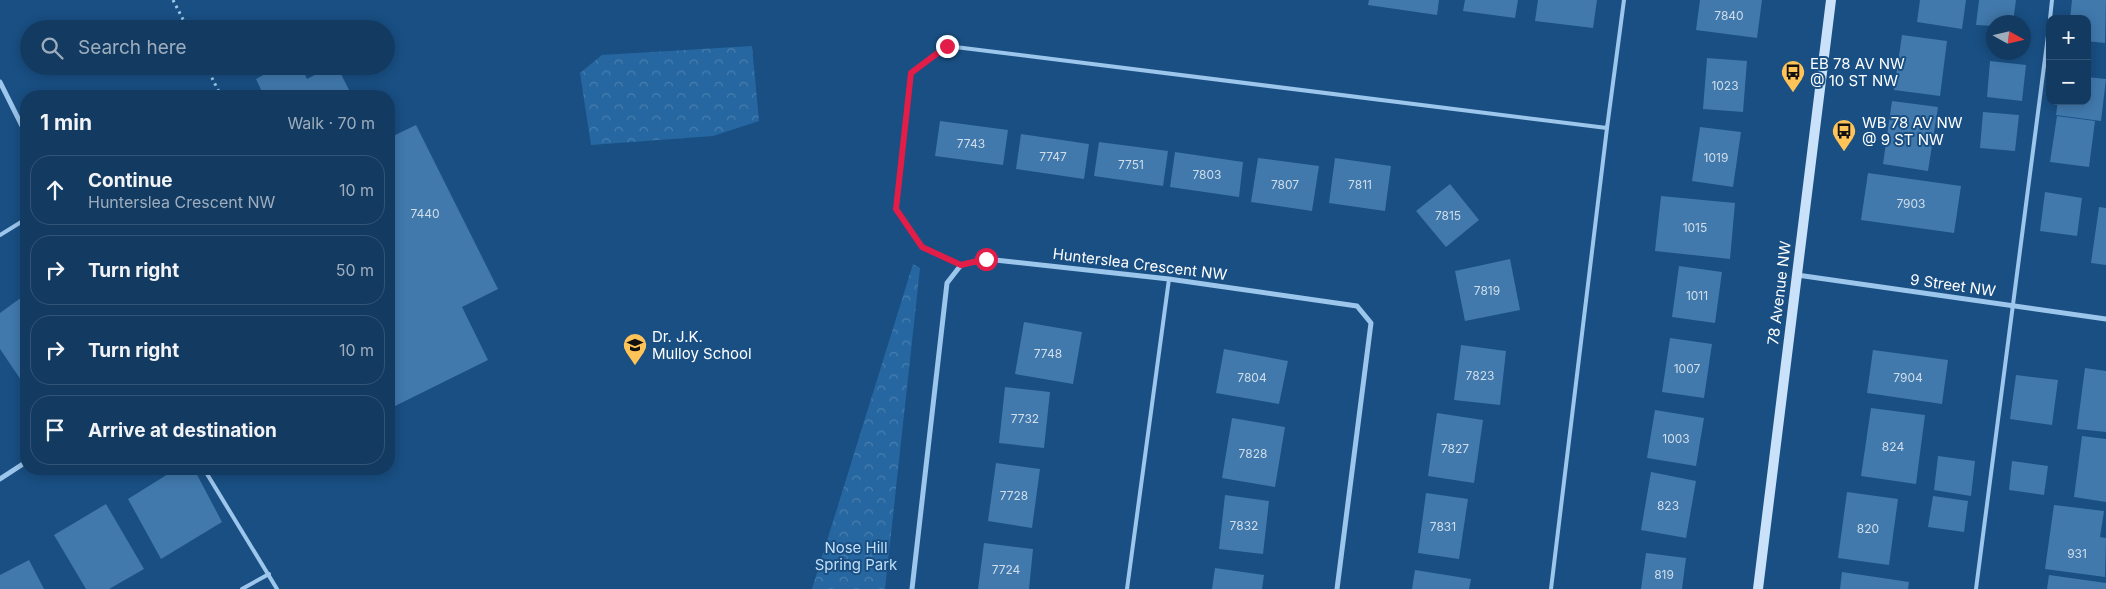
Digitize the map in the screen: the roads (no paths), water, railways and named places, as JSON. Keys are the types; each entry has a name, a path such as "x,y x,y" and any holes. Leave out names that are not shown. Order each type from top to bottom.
{"street":[{"name":"78 Avenue NW","path":"1758,589 1831,0"},
{"path":"0,82 20,122"},
{"name":"Hunterslea Crescent NW","path":"961,265 986,259 1169,279 1357,306 1371,323 1337,589"},
{"path":"912,589 947,283 961,265"},
{"name":"9 Street NW","path":"1797,275 2106,319"},
{"path":"0,479 20,466"}],"lane":[{"path":"1551,589 1624,0"},
{"path":"2050,15 2052,0"},
{"path":"961,265 922,247 896,209 911,73 947,46 1607,128"},
{"path":"1976,589 2046,51"},
{"path":"0,236 20,224"},
{"path":"1127,589 1169,279"},
{"path":"208,475 277,589"},
{"path":"242,589 268,574"}],"place":[{"name":"EB 78 AV NW @ 10 ST NW","path":"1793,93"},
{"name":"WB 78 AV NW @ 9 ST NW","path":"1844,152"},
{"name":"Dr. J.K. Mulloy School","path":"635,366"}],"park label":[{"name":"Nose Hill Spring Park","path":"856,556"}]}
